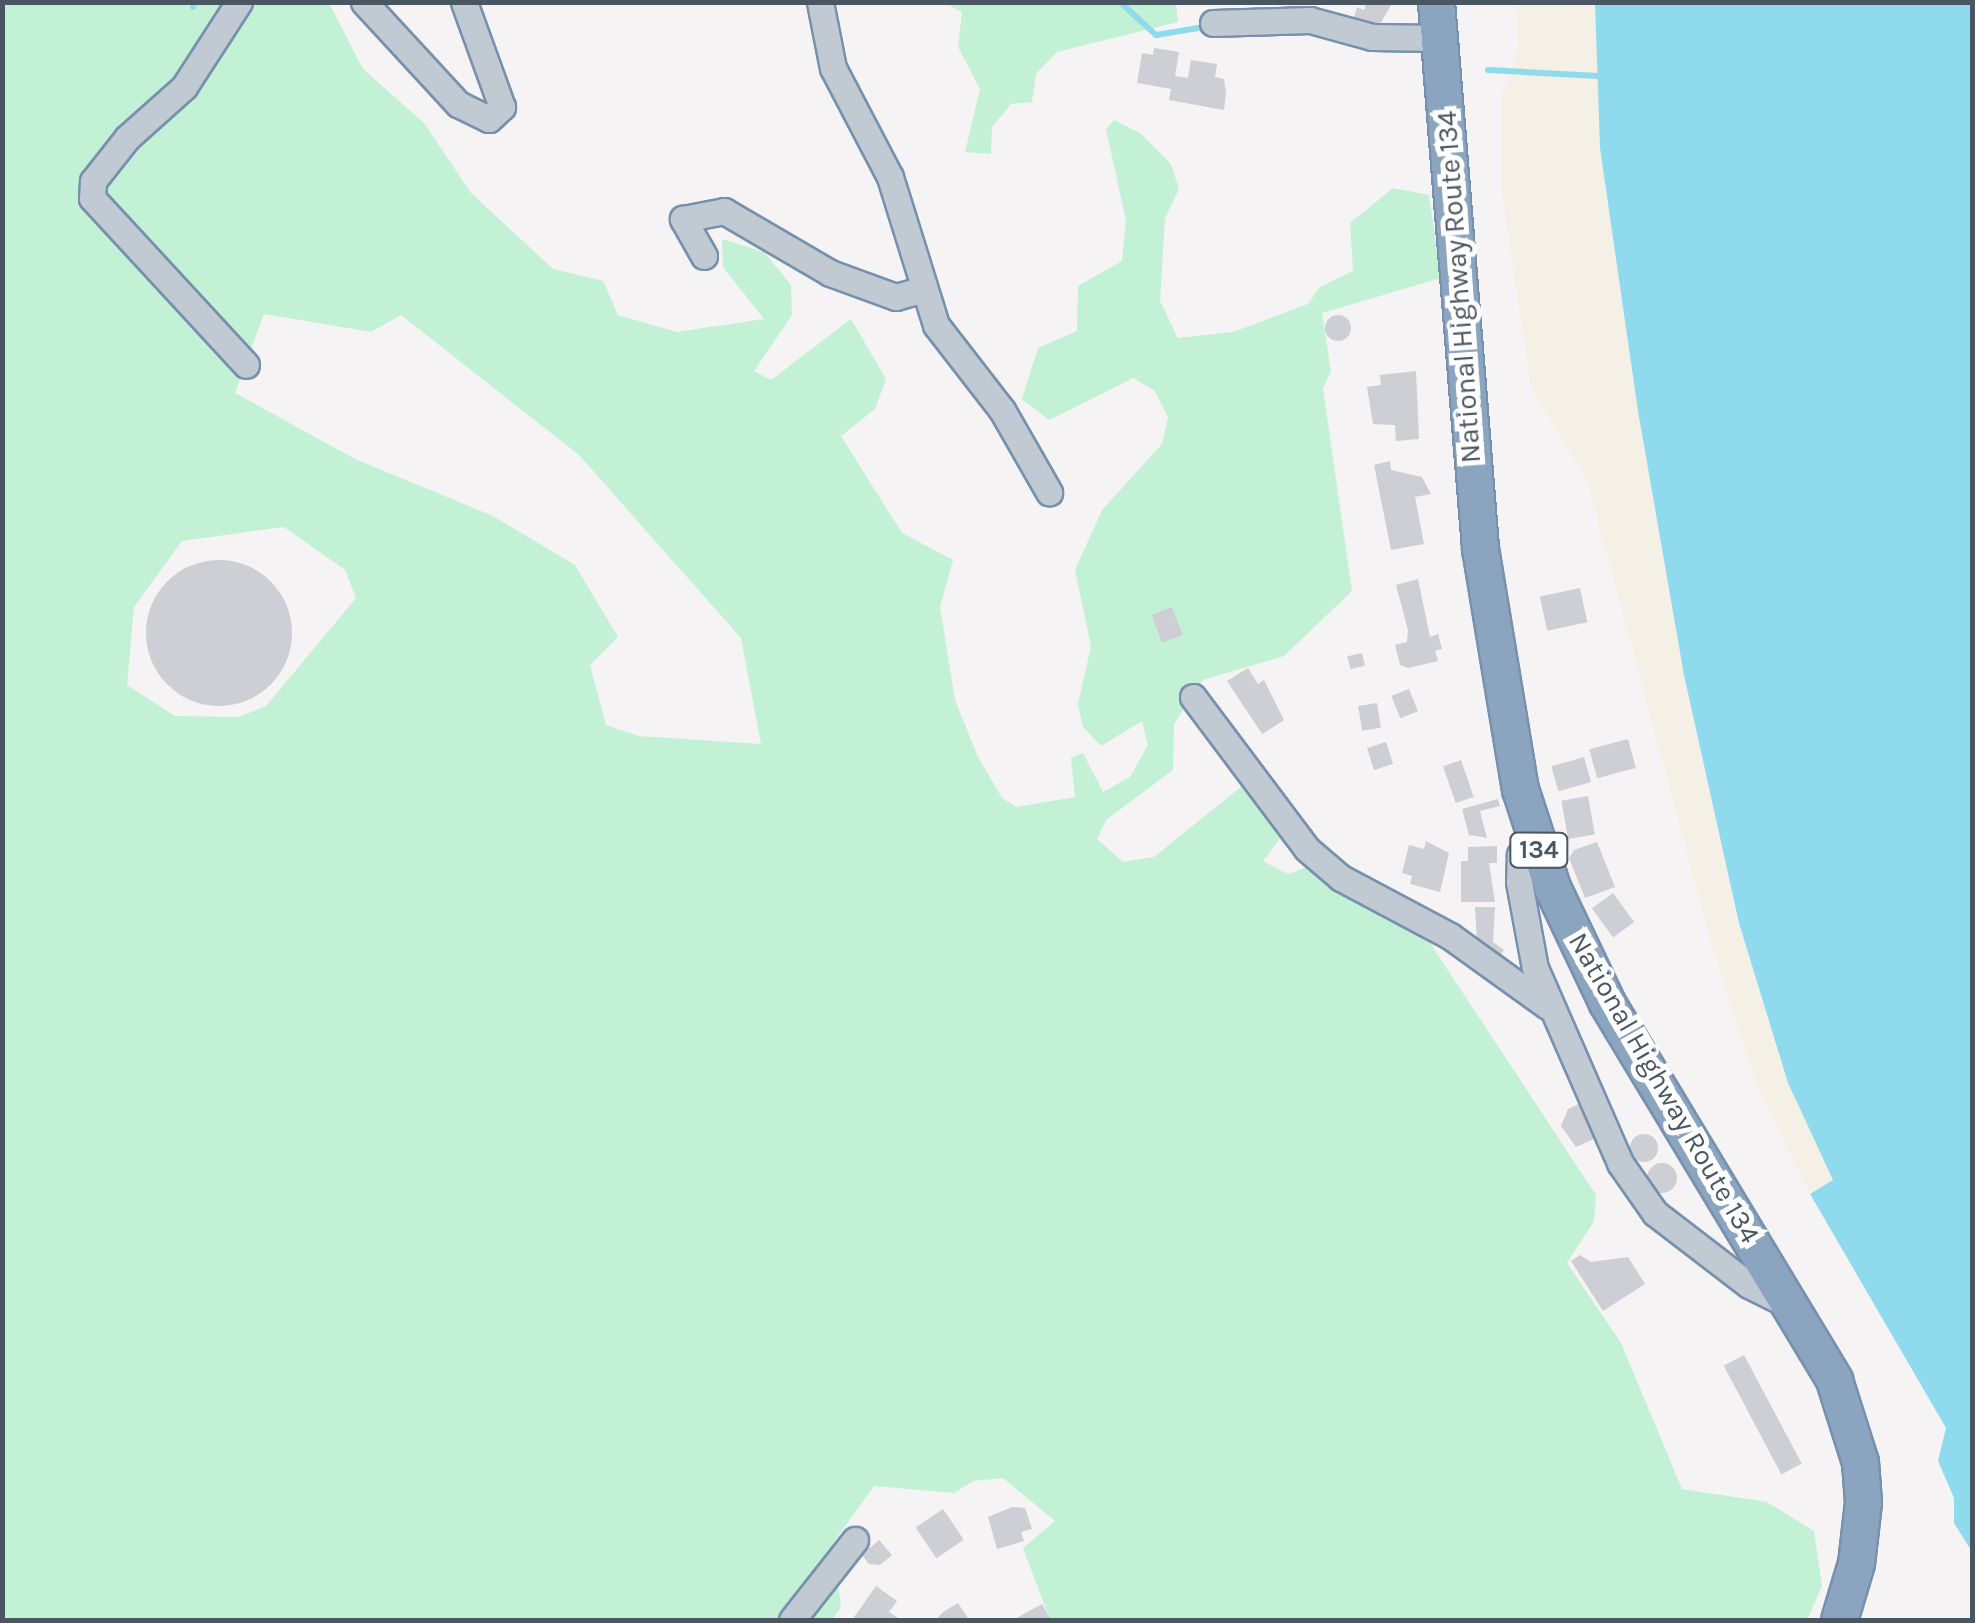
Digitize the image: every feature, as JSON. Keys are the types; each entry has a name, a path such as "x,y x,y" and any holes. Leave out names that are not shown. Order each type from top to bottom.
{"highway":[{"name":"National Highway Route 134","path":"1437,20 1480,548 1508,732 1538,847 1607,1003 1794,1307 1834,1380 1860,1462 1862,1534 1839,1620"}],"street":[{"path":"239,2 184,87 127,138 92,181 92,198 246,365"},
{"path":"364,2 458,104 489,119 502,108 464,2"},
{"path":"820,2 833,68 890,178 912,238 922,290 936,325 1002,410 1049,492"},
{"path":"1213,22 1310,20 1372,37 1437,20"},
{"path":"704,256 683,219 724,211 830,273 896,297 922,290"},
{"path":"1194,697 1307,849 1340,878 1450,936 1547,1006"},
{"path":"1538,847 1520,855 1519,882 1547,1006 1634,1187 1655,1213 1748,1285 1794,1307"},
{"path":"792,1620 855,1540"}],"green space":[{"path":"3,3 329,3 363,69 424,123 471,193 553,269 603,281 618,315 677,332 764,319 723,267 722,239 764,252 791,285 792,315 754,371 771,380 851,319 886,379 875,409 841,436 902,533 953,560 940,607 955,700 978,757 1002,798 1016,807 1075,797 1071,758 1083,753 1103,792 1130,777 1148,745 1142,721 1101,746 1083,727 1078,704 1091,646 1075,570 1102,510 1162,444 1168,417 1155,391 1133,378 1049,420 1022,399 1038,348 1077,331 1078,286 1122,261 1126,221 1106,129 1114,120 1140,133 1171,164 1179,189 1165,218 1160,301 1178,338 1233,332 1308,304 1320,287 1353,271 1350,223 1393,188 1429,195 1441,278 1322,313 1331,372 1323,388 1352,591 1284,656 1203,680 1174,724 1173,770 1106,820 1097,839 1123,862 1154,857 1247,782 1285,832 1263,861 1288,874 1312,865 1428,940 1596,1195 1594,1221 1567,1263 1621,1343 1682,1489 1767,1502 1814,1531 1822,1586 1807,1620 1050,1620 1023,1548 1055,1521 1003,1478 973,1481 954,1493 874,1486 833,1543 841,1607 832,1620 3,1620","holes":["264,314 371,332 401,315 579,455 741,638 761,744 638,736 606,725 590,665 618,637 575,565 493,516 355,459 235,393","284,527 345,570 356,598 266,706 239,717 175,716 127,685 134,607 182,541"]},
{"path":"945,3 1176,3 1178,22 1057,52 1036,74 1032,102 1011,104 992,127 991,154 965,152 980,89 958,47 962,12"}],"sand":[{"path":"1515,3 1596,3 1600,148 1684,675 1739,923 1785,1076 1834,1180 1810,1194 1757,1087 1710,938 1587,480 1531,388 1502,192 1501,97 1519,49"}],"water":[{"path":"1595,3 1972,3 1972,1552 1954,1523 1954,1498 1938,1461 1946,1428 1810,1194 1833,1180 1788,1083 1739,923 1684,675 1638,411 1600,148"}],"building":[{"path":"1366,2 1393,2 1376,31 1352,24 1357,7 1364,10"},
{"path":"1154,48 1179,52 1175,76 1188,78 1191,60 1217,64 1215,77 1224,79 1224,110 1169,100 1171,89 1137,83 1142,53 1153,55"},
{"path":"1338,315 1347,319 1351,328 1347,337 1338,341 1329,337 1325,328 1329,319"},
{"path":"1416,371 1419,439 1396,441 1395,425 1373,424 1367,387 1381,385 1380,375"},
{"path":"1390,461 1391,470 1422,477 1431,494 1415,497 1424,544 1391,550 1374,465"},
{"path":"219,560 247,566 270,582 286,605 292,633 286,661 270,684 247,700 219,706 191,700 168,684 152,661 146,633 152,605 168,582 191,566"},
{"path":"1418,579 1430,637 1438,634 1442,649 1435,651 1438,661 1408,668 1400,665 1395,645 1407,642 1408,630 1396,585"},
{"path":"1580,588 1587,622 1547,631 1540,597"},
{"path":"1172,607 1183,635 1162,643 1151,615"},
{"path":"1362,653 1365,666 1350,669 1347,656"},
{"path":"1248,668 1258,684 1264,680 1284,720 1262,734 1227,681"},
{"path":"1409,689 1418,711 1400,718 1391,696"},
{"path":"1377,703 1381,728 1362,731 1358,706"},
{"path":"1628,739 1636,768 1597,778 1589,749"},
{"path":"1386,742 1393,764 1374,770 1367,748"},
{"path":"1584,757 1591,782 1558,791 1551,766"},
{"path":"1461,760 1474,797 1456,803 1443,766"},
{"path":"1588,796 1595,834 1568,839 1561,801"},
{"path":"1498,799 1500,806 1480,811 1487,838 1469,835 1462,809"},
{"path":"1426,841 1449,853 1440,892 1410,884 1412,876 1402,873 1409,845 1424,849"},
{"path":"1597,842 1615,887 1585,898 1569,858 1574,850"},
{"path":"1497,846 1497,863 1489,863 1495,902 1461,902 1461,861 1468,861 1468,847"},
{"path":"1613,893 1634,922 1613,937 1592,908"},
{"path":"1475,907 1495,907 1493,942 1504,950 1497,959 1477,944"},
{"path":"1579,1104 1594,1139 1576,1147 1561,1126 1568,1109"},
{"path":"1644,1134 1654,1138 1658,1148 1654,1158 1644,1162 1634,1158 1630,1148 1634,1138"},
{"path":"1662,1163 1676,1172 1677,1178 1668,1192 1662,1193 1648,1184 1647,1178 1656,1164"},
{"path":"1580,1255 1591,1262 1628,1257 1645,1284 1603,1311 1571,1261"},
{"path":"1744,1355 1802,1464 1781,1474 1724,1366"},
{"path":"1012,1507 1025,1508 1032,1529 1021,1532 1024,1541 997,1549 988,1517"},
{"path":"943,1509 964,1540 936,1558 916,1527"},
{"path":"879,1540 892,1555 880,1565 869,1564 862,1555"},
{"path":"876,1586 897,1601 889,1612 901,1620 852,1620"},
{"path":"958,1603 969,1620 936,1620 943,1612"},
{"path":"1042,1604 1051,1620 1013,1620"}],"waterway":[{"path":"193,7 195,2"},
{"path":"1120,2 1156,35 1210,26"},
{"path":"1488,70 1598,76"}]}
